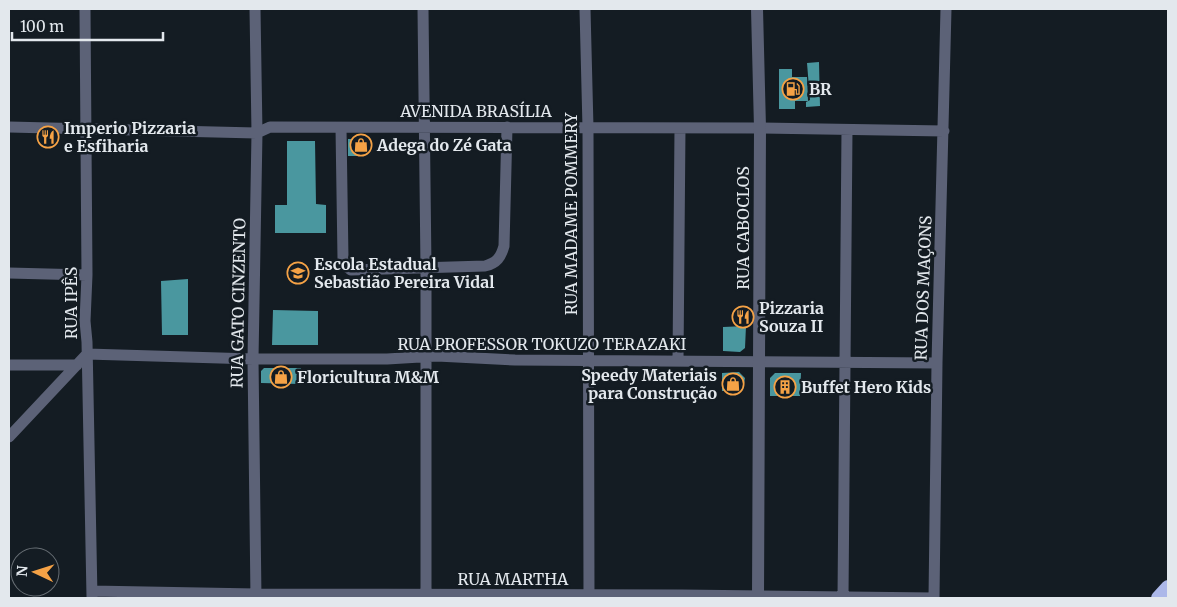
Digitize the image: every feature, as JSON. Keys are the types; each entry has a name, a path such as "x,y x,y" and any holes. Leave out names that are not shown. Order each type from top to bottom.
{"highway":[{"path":"1158,598 1168,588"}],"street":[{"name":"RUA IPÊS","path":"85,9 87,129 87,275 85,321 92,595"},
{"name":"RUA GATO CINZENTO","path":"255,9 256,133 252,359 256,596"},
{"path":"424,9 426,596"},
{"name":"RUA MADAME POMMERY","path":"585,9 588,128 589,597"},
{"name":"RUA CABOCLOS","path":"757,9 760,128 758,597"},
{"name":"RUA DOS MAÇONS","path":"934,598 937,363 946,9"},
{"name":"AVENIDA BRASÍLIA","path":"9,127 256,133 270,126 341,128 760,128 944,131"},
{"path":"341,128 343,259 351,270 485,266 494,264 499,259 504,246 507,127"},
{"path":"678,361 680,128"},
{"path":"843,598 847,130"},
{"path":"9,273 87,275"},
{"path":"9,437 87,354"},
{"name":"RUA PROFESSOR TOKUZO TERAZAKI","path":"87,354 252,359 387,359 425,356 515,360 937,363"},
{"path":"9,365 77,366"},
{"name":"RUA MARTHA","path":"92,595 934,598"}],"building":[{"path":"819,62 820,106 806,107 806,102 810,100 807,63"},
{"name":"BR","path":"779,69 792,69 792,77 807,77 808,101 795,101 795,109 779,109"},
{"path":"348,139 363,139 363,150 358,150 358,156 348,156"},
{"path":"287,141 315,141 316,204 326,205 326,233 275,233 275,205 287,205"},
{"path":"188,279 188,335 162,335 161,281"},
{"path":"273,310 318,311 318,345 272,345"},
{"path":"746,326 745,348 740,352 723,351 723,327"},
{"name":"Floricultura M&M","path":"264,368 301,368 300,384 261,383 261,371"},
{"name":"Speedy Materiais para Construção","path":"739,372 745,378 743,390 722,391 722,373"},
{"name":"Buffet Hero Kids","path":"775,373 801,373 800,396 770,396 770,378"}],"place":[{"name":"BR","path":"793,89"},
{"name":"Imperio Pizzaria e Esfiharia","path":"48,137"},
{"name":"Adega do Zé Gata","path":"361,145"},
{"name":"Escola Estadual Sebastião Pereira Vidal","path":"298,273"},
{"name":"Pizzaria Souza II","path":"743,317"},
{"name":"Floricultura M&M","path":"281,377"},
{"name":"Speedy Materiais para Construção","path":"733,384"},
{"name":"Buffet Hero Kids","path":"785,387"}]}
